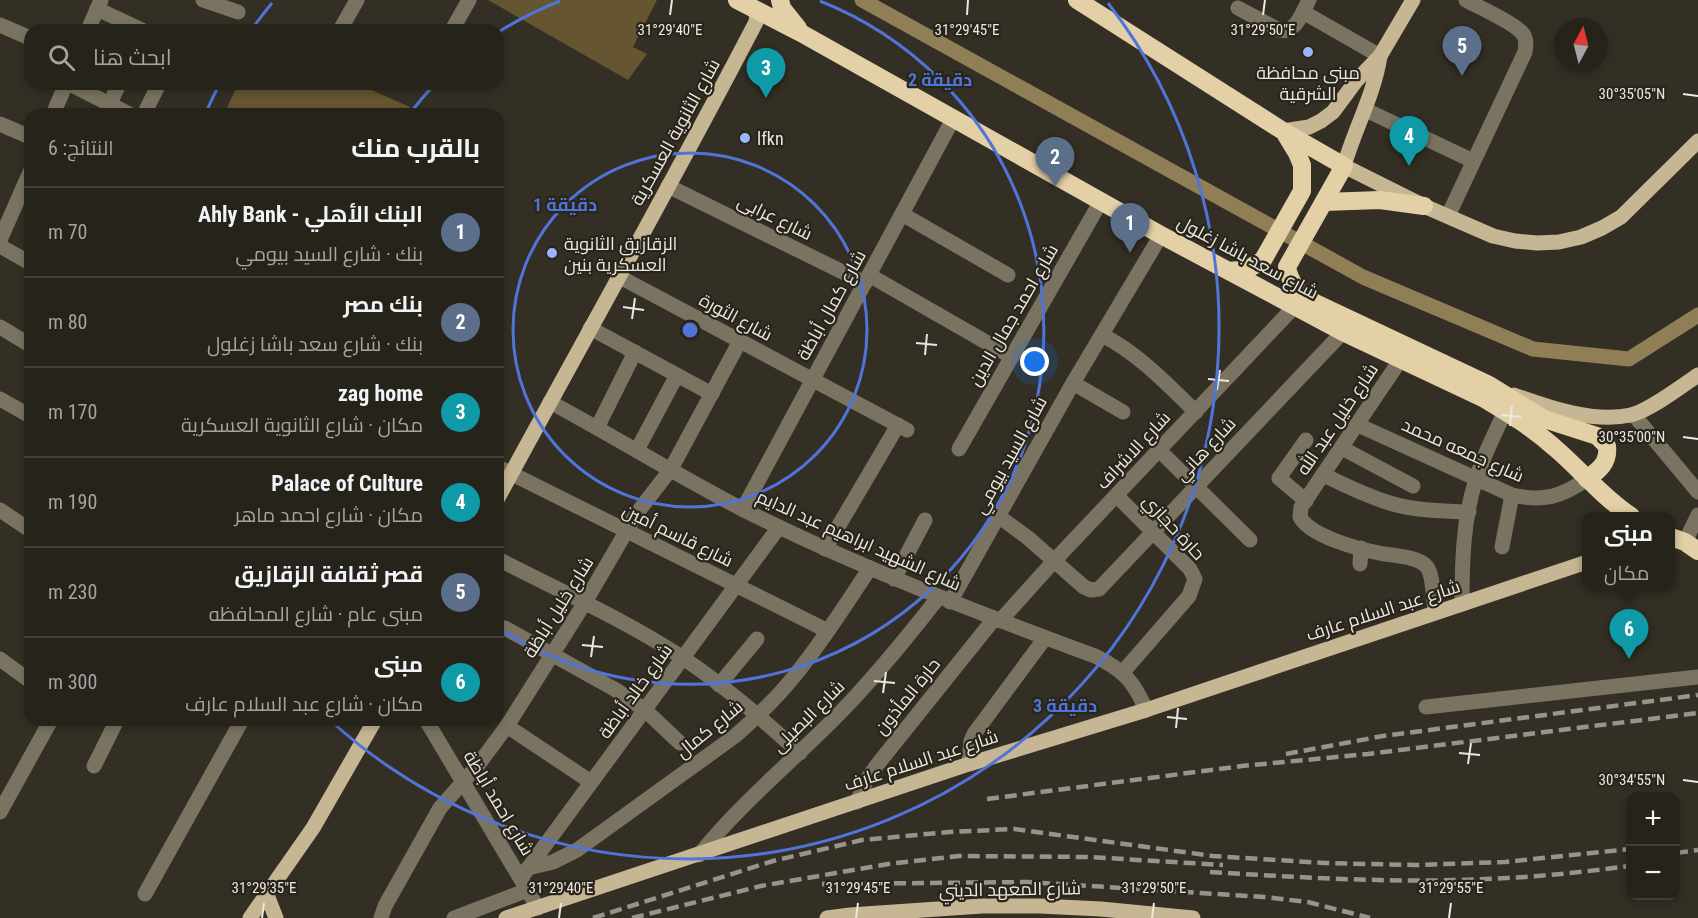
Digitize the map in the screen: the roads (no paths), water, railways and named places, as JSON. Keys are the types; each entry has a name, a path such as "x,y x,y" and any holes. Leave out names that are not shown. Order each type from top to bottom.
{"highway":[{"path":"780,0 782,8 801,33"},
{"path":"1077,0 1282,131 1344,166 1287,268 1260,262"},
{"name":"شارع سعد باشا زغلول","path":"743,3 801,33 1161,235 1343,332 1401,358 1505,411 1557,449 1587,479 1626,512"},
{"path":"1230,271 1248,269 1260,262 1302,191 1302,165 1291,141 1282,131"},
{"path":"1323,203 1380,200 1424,206"},
{"name":"شارع سعد باشا زغلول","path":"1287,268 1296,289 1315,303 1489,385 1544,419 1603,440 1607,460 1587,479"}],"main road":[{"path":"1282,131 1303,129 1321,121 1333,112 1356,81 1380,56 1413,0"},
{"name":"شارع الثانوية العسكرية","path":"505,470 550,402 702,127 756,22 757,14 743,3"},
{"path":"1380,56 1377,75 1366,110 1353,138 1344,166 1424,206 1494,236 1515,241 1559,242 1581,237 1602,228 1621,217 1698,141"},
{"path":"1489,385 1548,407 1579,414 1611,417 1633,414 1698,375"},
{"name":"شارع عبد السلام عارف","path":"506,918 969,764 1146,710 1582,564"},
{"path":"250,918 313,828 372,726"},
{"path":"267,895 276,918"},
{"name":"شارع المعهد الديني","path":"827,918 979,912 1040,906 1193,918"}],"street":[{"path":"203,0 238,12"},
{"path":"343,24 357,0"},
{"path":"455,24 468,0"},
{"path":"1448,216 1526,46 1525,39 1518,29 1466,0"},
{"path":"91,24 99,5 132,24"},
{"path":"1238,8 1286,32 1296,24 1306,6 1380,56"},
{"path":"0,25 24,35"},
{"path":"56,108 65,90"},
{"path":"77,90 105,108"},
{"path":"107,108 116,90"},
{"path":"147,108 156,90"},
{"path":"1366,110 1473,161"},
{"name":"شارع كمال أباظة","path":"742,509 953,119"},
{"path":"0,124 24,134"},
{"path":"0,240 24,186"},
{"name":"شارع عرابى","path":"668,186 867,279 1012,357"},
{"name":"شارع احمد جمال الدين","path":"959,448 1101,201"},
{"path":"903,214 1008,275"},
{"name":"شارع السيد بيومي","path":"944,600 998,516 1073,383 1161,235"},
{"path":"0,246 24,260"},
{"name":"شارع الثورة","path":"618,276 903,428 825,549"},
{"name":"شارع الاشراف","path":"997,620 1296,306"},
{"path":"0,327 24,341"},
{"path":"590,328 712,394"},
{"name":"شارع هاني","path":"1054,561 1084,587 1095,590 1105,585 1343,332"},
{"path":"1102,335 1147,365 1196,412"},
{"name":"شارع خليل أباظة","path":"381,918 385,906 440,808 507,726 584,604 637,513 671,469 740,341"},
{"path":"597,428 635,352"},
{"name":"شارع خليل عبد الله","path":"1306,501 1401,358"},
{"path":"637,450 677,375"},
{"path":"1073,383 1123,412"},
{"path":"0,399 24,413"},
{"name":"شارع الشهيد ابراهيم عبد الدايم","path":"550,402 742,509 825,549 944,600 1095,656 1123,672 1140,696 1146,710"},
{"path":"1462,604 1462,561 1468,512 1476,478 1505,411"},
{"path":"1633,414 1698,492"},
{"name":"شارع جمعه محمد","path":"1358,425 1512,495 1549,498 1562,494 1587,479"},
{"path":"1306,440 1275,483 1306,501 1299,512 1302,521 1326,535 1361,548 1419,561 1430,572 1435,613"},
{"path":"1342,448 1413,486"},
{"path":"1159,450 1250,540"},
{"name":"شارع قاسم أمين","path":"505,470 828,631"},
{"path":"1324,475 1350,488 1394,504 1414,508 1468,512"},
{"path":"1502,547 1512,495"},
{"name":"حارة حجازي","path":"1117,496 1190,569 1195,579 1189,596 1123,672"},
{"path":"0,510 24,526"},
{"path":"1685,541 1698,515"},
{"path":"998,516 1054,561"},
{"path":"894,579 925,520"},
{"name":"شارع خالد أباظة","path":"526,879 591,782 780,527"},
{"path":"1360,564 1361,548"},
{"path":"504,562 639,632 683,658 758,716 800,753"},
{"name":"شارع كمال","path":"526,879 577,850 711,755 758,716 796,674 870,568"},
{"name":"شارع البصيلى","path":"699,855 728,822 800,753 944,600"},
{"name":"حارة المأذون","path":"857,802 867,779 877,765 997,620"},
{"path":"506,628 616,690 645,710 680,743"},
{"path":"969,764 971,741 974,734 1045,638"},
{"path":"719,685 757,639"},
{"path":"0,659 24,677"},
{"path":"1426,707 1698,677"},
{"path":"0,811 48,726"},
{"path":"94,766 114,726"},
{"path":"145,894 239,726"},
{"name":"شارع احمد أباظة","path":"430,726 526,879 538,908"},
{"path":"507,726 591,782"},
{"path":"454,918 526,879"}],"waterway":[{"path":"862,0 1363,277 1533,349 1629,359 1698,315"}],"railway":[{"path":"1286,754 1383,736 1698,695"},
{"path":"987,799 1242,766 1368,754 1698,713"},
{"path":"593,918 773,861 862,840 949,832 1014,829 1213,856 1324,863 1416,865 1505,862 1626,849"},
{"path":"1680,852 1698,850"},
{"path":"632,918 761,886 888,864 959,856 1089,857 1223,865"},
{"path":"1210,872 1321,878 1470,880 1538,876 1626,866"},
{"path":"822,884 1028,882 1264,897 1308,902 1370,918"}],"place":[{"name":"مبنى محافظة الشرقية","path":"1308,52"},
{"name":"قصر ثقافة الزقازيق","path":"1462,76"},
{"name":"zag home","path":"766,98"},
{"name":"lfkn","path":"745,138"},
{"name":"Palace of Culture","path":"1409,166"},
{"name":"بنك مصر","path":"1055,187"},
{"name":"الزقازيق الثانوية العسكرية بنين","path":"552,253"},
{"name":"البنك الأهلي - Ahly Bank","path":"1130,253"},
{"name":"مبنى","path":"1629,659"}]}
